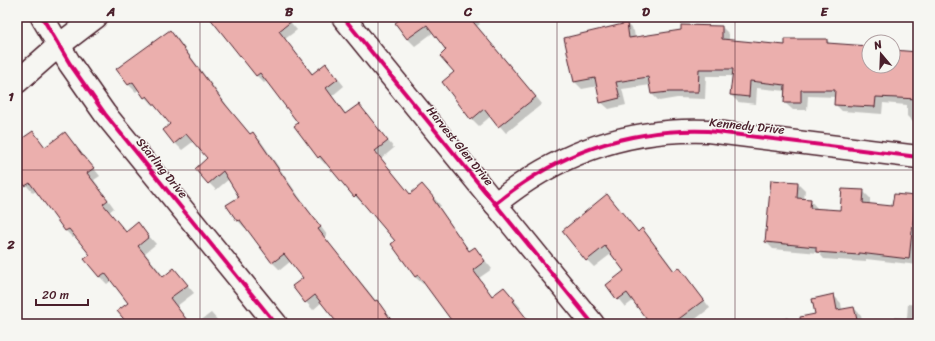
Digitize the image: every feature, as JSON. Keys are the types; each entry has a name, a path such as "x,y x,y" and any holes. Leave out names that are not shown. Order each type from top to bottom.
{"street":[{"name":"Starling Drive","path":"42,17 58,46 110,119 276,324"},
{"path":"17,82 58,46 96,17"},
{"name":"Harvest Glen Drive","path":"343,17 593,324"},
{"name":"Kennedy Drive","path":"495,204 529,178 563,159 607,142 653,133 708,131 918,157"}],"building":[{"path":"209,17 297,17 279,31 312,74 326,63 338,79 326,88 345,114 359,104 388,141 375,151 410,194 422,184 434,198 433,199 469,251 475,247 485,261 473,270 492,296 504,287 515,300 513,301 531,324 454,324 418,275 415,277 391,244 395,241 356,195 354,197 320,156 318,158 294,126 298,123 260,73 256,76"},
{"path":"403,17 469,17 536,97 498,127 484,109 471,120 442,82 454,72 440,56 446,50 427,25 407,39 395,23"},
{"path":"627,23 629,38 681,30 681,25 722,26 722,39 785,45 785,39 827,39 827,43 861,45 861,74 901,74 901,51 918,52 918,99 876,97 875,107 834,105 835,90 801,90 801,103 784,103 785,85 750,81 749,97 730,95 733,69 699,69 698,92 669,92 651,94 648,77 616,82 620,98 600,103 595,78 574,82 564,38"},
{"path":"170,30 225,104 250,134 253,132 297,196 321,227 318,229 375,301 377,300 394,324 338,324 315,295 305,303 292,286 303,278 284,254 272,263 240,220 237,221 226,205 239,197 223,171 208,184 195,169 207,158 186,134 174,144 163,130 170,124 147,96 144,98 133,82 128,85 116,69"},
{"path":"33,131 45,147 65,132 94,168 87,173 108,200 103,204 126,232 138,222 149,237 138,246 163,277 174,268 188,285 170,298 190,324 128,324 117,311 128,303 105,273 99,277 84,259 90,255 69,229 65,231 30,183 25,186 17,175 17,142"},
{"path":"771,180 798,182 797,198 811,199 810,208 840,210 842,189 864,190 863,203 892,206 894,194 916,196 909,259 859,253 859,255 816,252 816,247 765,242"},
{"path":"607,194 638,232 642,228 674,271 679,267 704,300 672,324 650,324 627,293 617,300 606,285 624,271 605,246 586,261 562,231"},
{"path":"834,294 837,310 854,307 858,324 801,324 800,317 815,314 812,299"}],"cycle path":[{"path":"42,17 70,64 105,114 276,324"},
{"path":"343,17 593,324"},
{"path":"495,204 519,186 568,158 594,147 621,139 649,134 678,131 708,131 918,157"}]}
